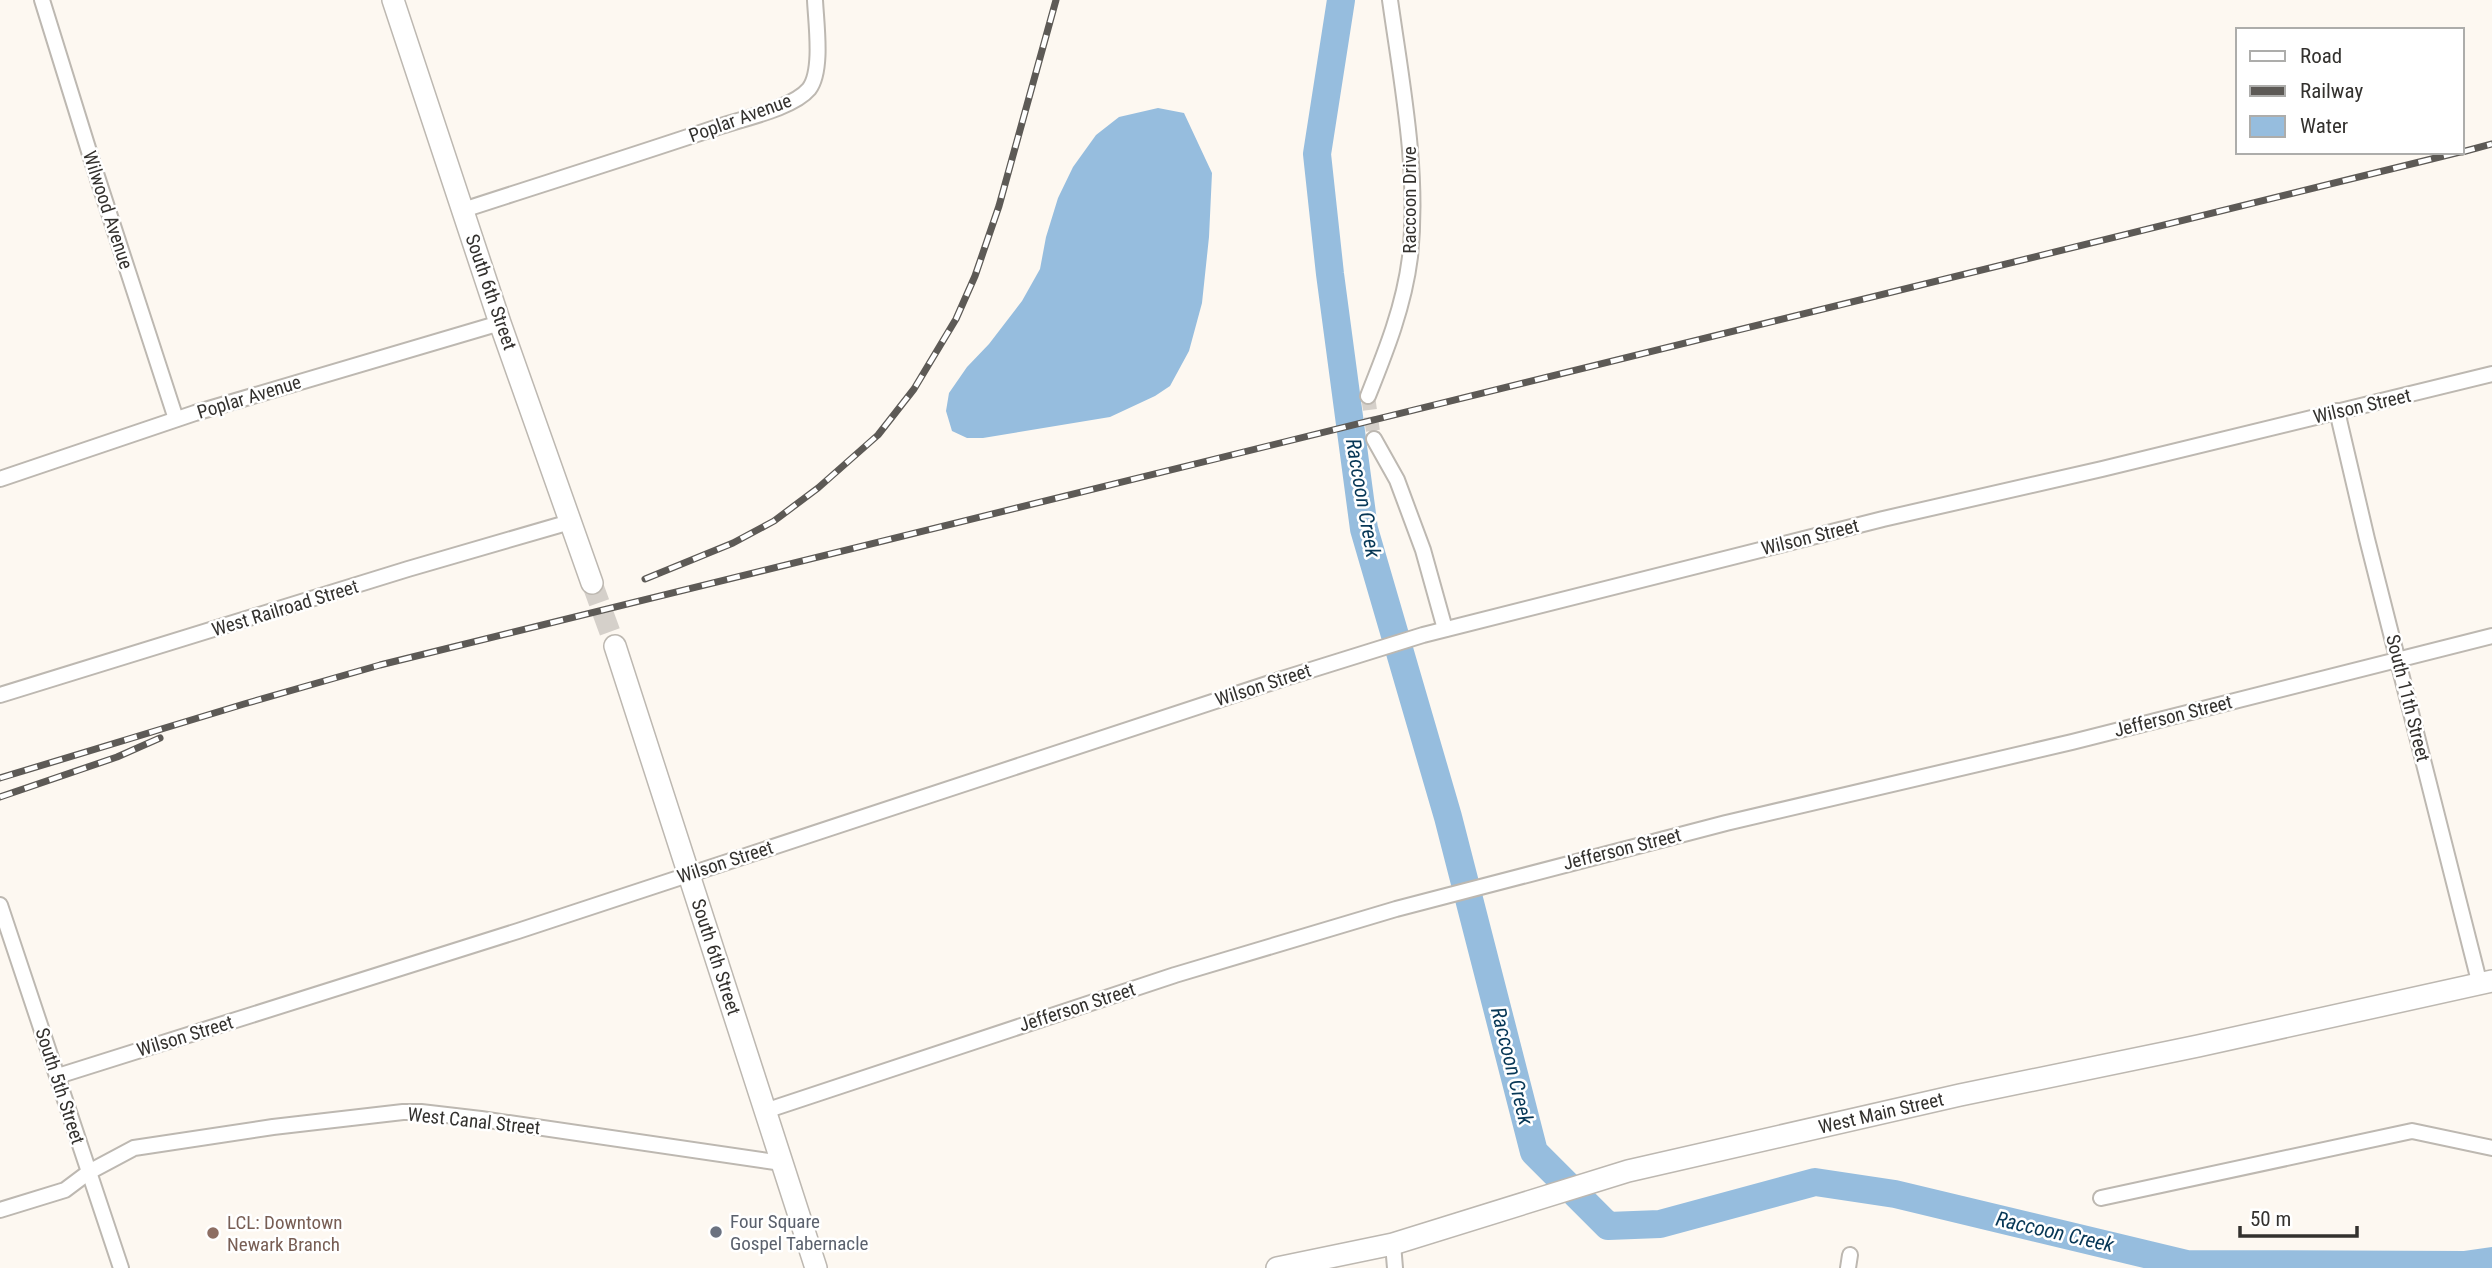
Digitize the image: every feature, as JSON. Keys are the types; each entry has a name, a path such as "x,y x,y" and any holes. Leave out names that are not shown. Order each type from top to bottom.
{"street":[{"name":"Wilwood Avenue","path":"42,0 176,419"},
{"name":"South 6th Street","path":"393,0 500,323 593,583"},
{"name":"Poplar Avenue","path":"463,210 670,143 802,96 811,86 817,62 815,0"},
{"name":"Raccoon Drive","path":"1368,396 1391,340 1400,308 1410,259 1413,208 1411,152 1404,88 1390,0"},
{"name":"Poplar Avenue","path":"0,479 176,419 500,323"},
{"name":"Wilson Street","path":"58,1076 689,875 1345,658 1423,635 1870,522 2492,374"},
{"name":"South 11th Street","path":"2337,411 2367,539 2486,983"},
{"path":"1374,439 1397,480 1419,539 1445,629"},
{"name":"West Railroad Street","path":"0,695 570,522"},
{"name":"Jefferson Street","path":"765,1111 1175,975 1396,909 1726,822 2072,742 2492,636"},
{"name":"South 6th Street","path":"615,646 816,1268"},
{"name":"South 5th Street","path":"0,905 121,1268"},
{"name":"West Main Street","path":"1277,1268 1393,1244 1628,1171 1960,1095 2486,983"},
{"name":"West Canal Street","path":"0,1210 65,1189 89,1172 134,1148 272,1127 421,1112 782,1163"},
{"path":"2101,1198 2412,1131 2492,1148"},
{"path":"1393,1244 1395,1268"}],"water":[{"path":"1158,108 1184,113 1212,173 1202,303 1189,351 1170,386 1110,417 983,438 967,438 952,431 946,411 949,393 1022,301 1040,269 1058,198 1073,167 1096,135 1119,117"}],"waterway":[{"name":"Raccoon Creek","path":"1341,0 1317,154 1364,529 1448,817 1534,1152 1608,1226 1660,1224 1815,1182 1895,1194 2187,1264 2464,1265 2492,1261"}],"tunnel":[{"path":"1368,396 1374,439"},
{"path":"592,583 615,646"}],"railway":[{"path":"645,579 733,543 774,521 818,488 878,435 914,389 956,319 975,276 999,206 1056,0"},
{"path":"2464,151 2492,144"},
{"path":"0,778 380,665 2452,154"},
{"path":"0,797 117,757 160,738"}],"place":[{"name":"Four Square Gospel Tabernacle","path":"716,1232"},
{"name":"LCL: Downtown Newark Branch","path":"213,1233"}]}
